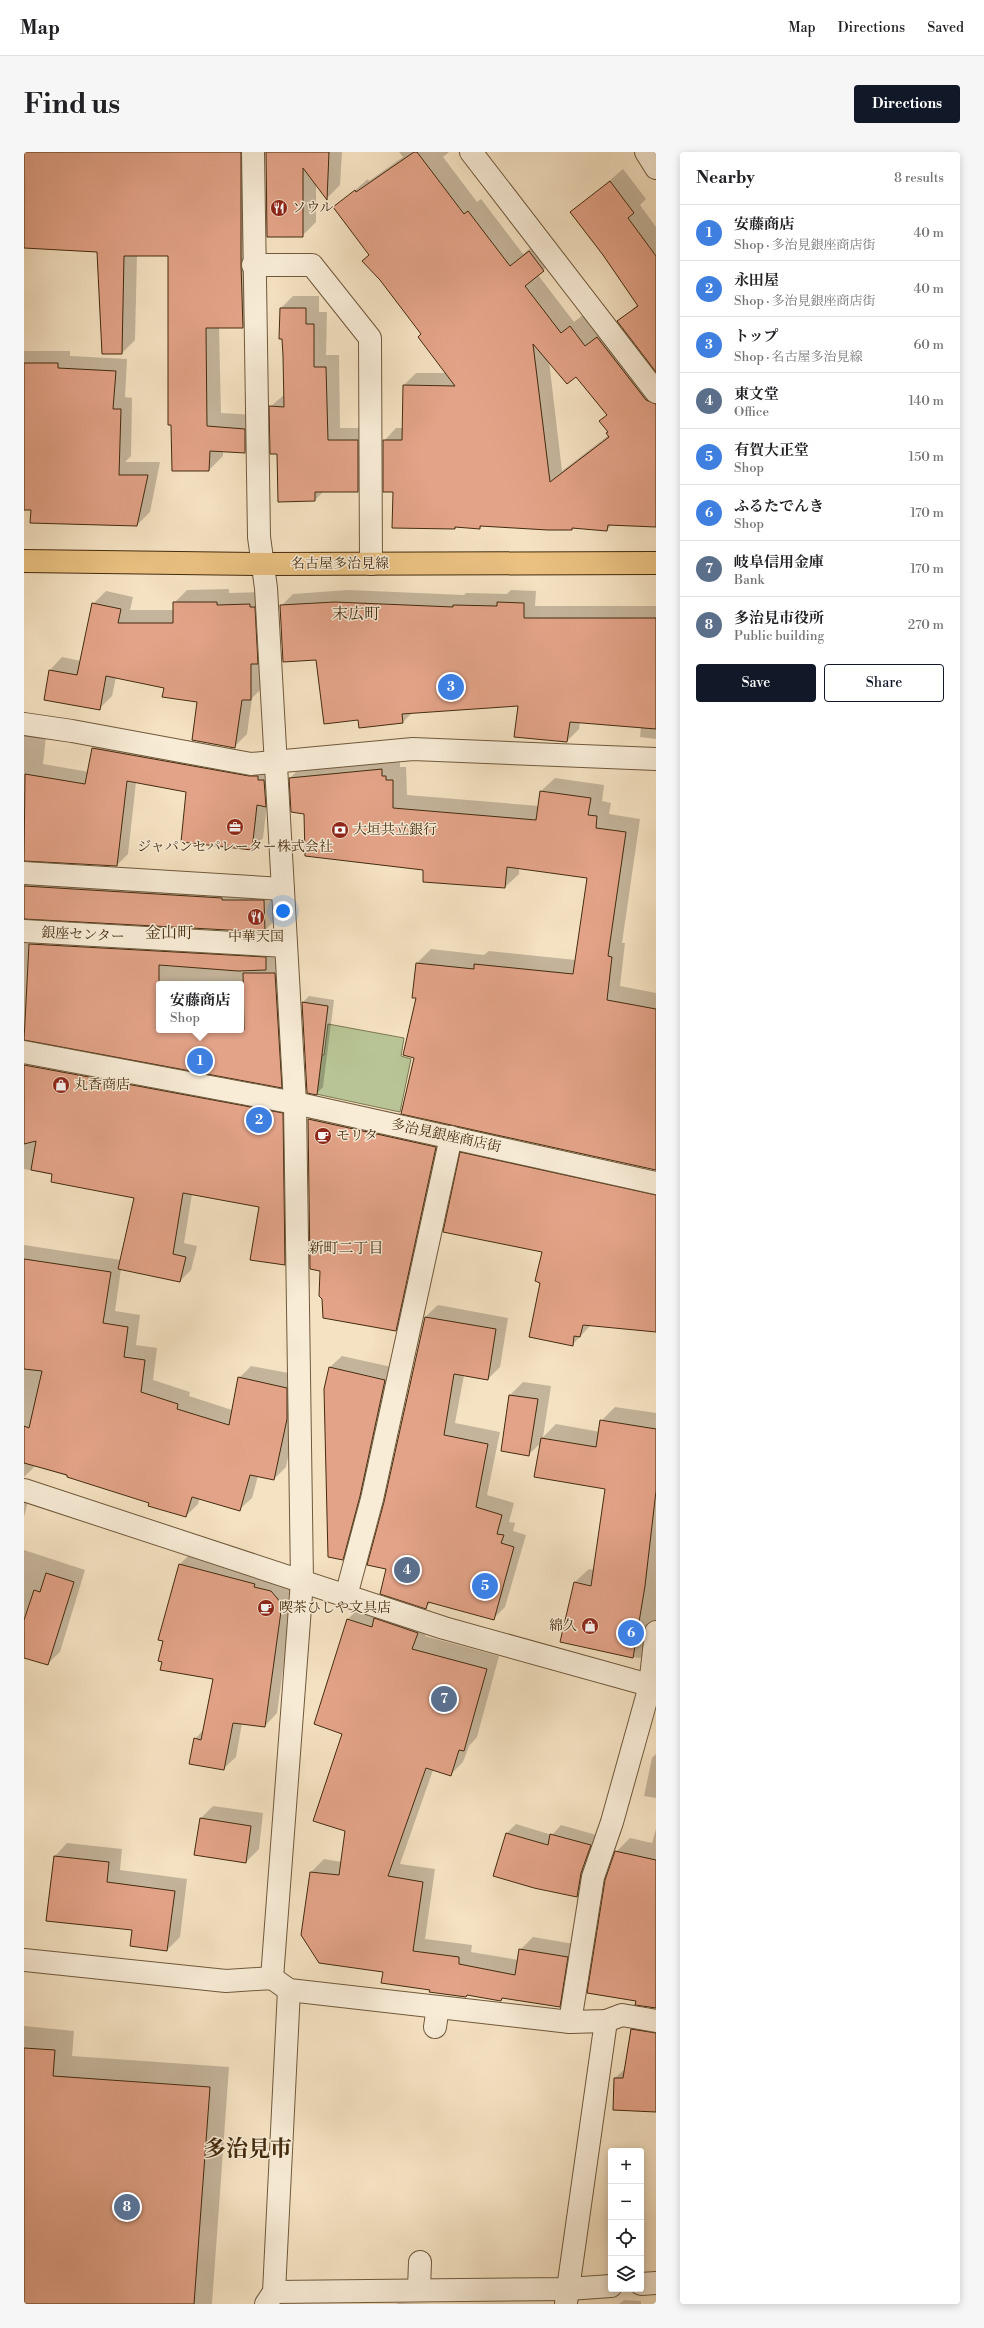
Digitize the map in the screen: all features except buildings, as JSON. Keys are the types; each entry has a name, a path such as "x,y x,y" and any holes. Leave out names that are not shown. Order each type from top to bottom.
{"main road":[{"name":"名古屋多治見線","path":"24,561 264,564 656,563"}],"street":[{"path":"253,152 253,265 259,537 264,564 295,1103 302,1580 281,1984 270,2298 419,2289 567,2297 608,2287"},
{"path":"471,152 656,392"},
{"path":"646,152 656,168"},
{"path":"253,265 312,265 370,338 371,564"},
{"path":"24,724 72,731 251,764 276,763 414,749 656,759"},
{"path":"24,873 283,889"},
{"name":"銀座センター","path":"24,932 286,946"},
{"name":"多治見銀座商店街","path":"24,1052 295,1103 656,1182"},
{"path":"346,1596 372,1499 451,1137"},
{"path":"24,1490 302,1580 444,1628 653,1687"},
{"path":"570,2022 593,1877 612,1822 653,1687 656,1632"},
{"path":"24,1960 226,1981 281,1984 436,2017 570,2022 606,2021 622,2015 656,2021"},
{"path":"567,2297 606,2021"},
{"path":"419,2289 420,2262"},
{"path":"644,2284 656,2283"}],"green space":[{"path":"328,1024 404,1038 401,1056 411,1059 400,1112 316,1094 316,1054 324,1055"}],"place":[{"name":"ソウル","path":"279,208"},
{"name":"トップ","path":"451,687"},
{"name":"ジャパンセパレーター株式会社","path":"235,827"},
{"name":"大垣共立銀行","path":"340,830"},
{"name":"中華天国","path":"256,917"},
{"name":"安藤商店","path":"200,1061"},
{"name":"丸香商店","path":"61,1085"},
{"name":"永田屋","path":"259,1120"},
{"name":"モリタ","path":"323,1136"},
{"name":"東文堂","path":"407,1570"},
{"name":"有賀大正堂","path":"485,1586"},
{"name":"喫茶ひしや文具店","path":"266,1608"},
{"name":"綿久","path":"590,1626"},
{"name":"ふるたでんき","path":"631,1633"},
{"name":"岐阜信用金庫","path":"444,1699"},
{"name":"多治見市役所","path":"127,2207"}],"district":[{"name":"末広町","path":"356,614"},
{"name":"金山町","path":"169,933"},
{"name":"新町二丁目","path":"346,1248"},
{"name":"多治見市","path":"248,2149"}]}
